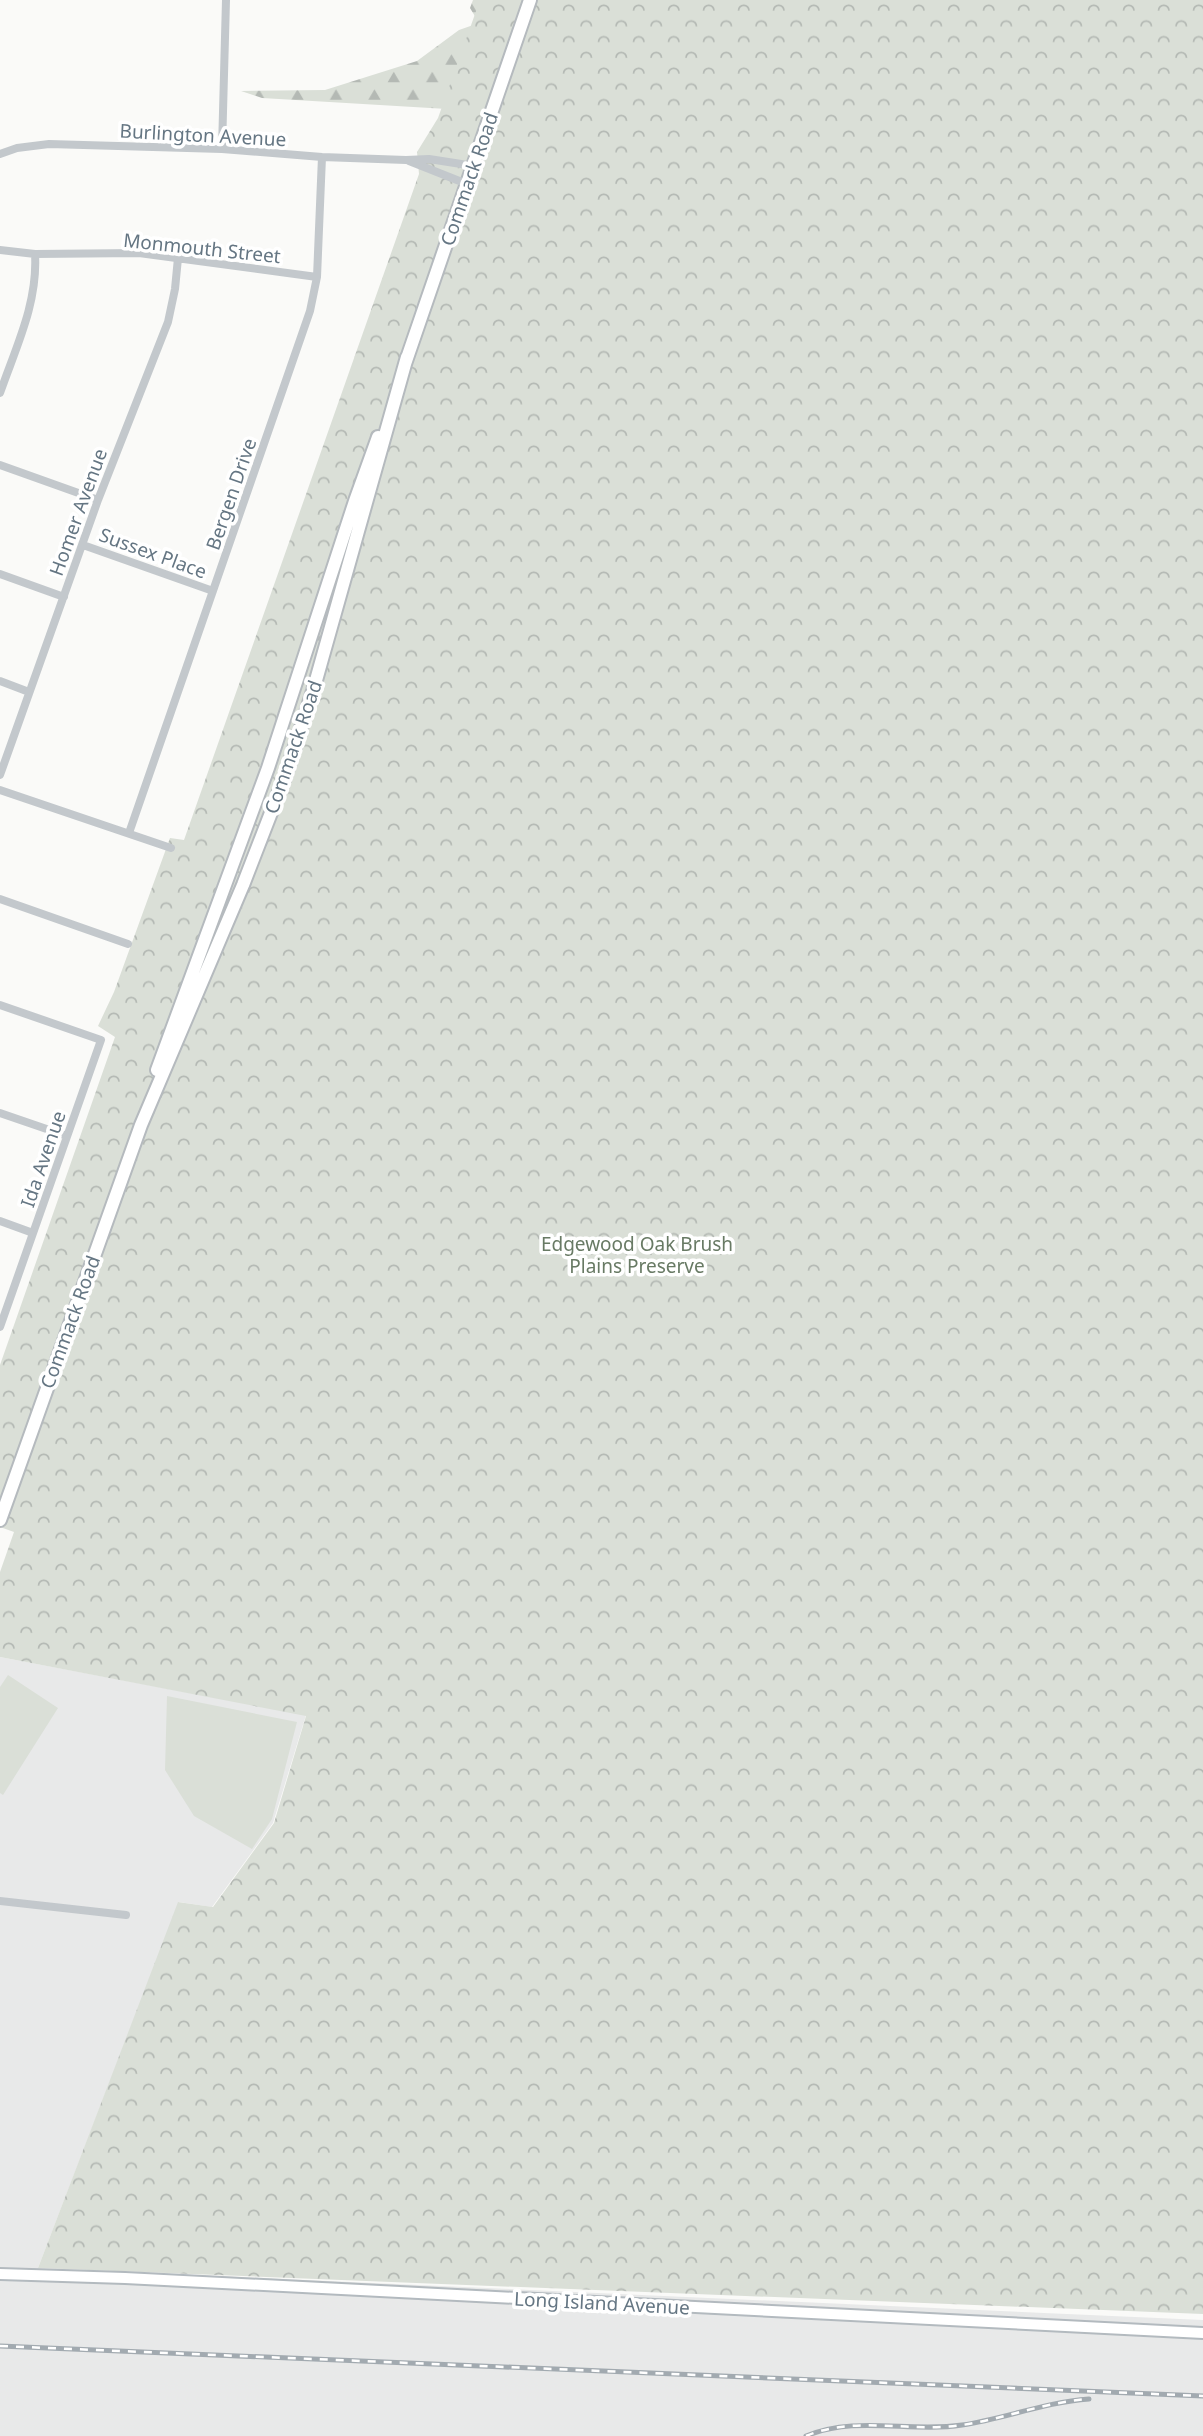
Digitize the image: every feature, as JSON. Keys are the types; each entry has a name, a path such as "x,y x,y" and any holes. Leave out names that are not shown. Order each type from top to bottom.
{"main road":[{"name":"Commack Road","path":"141,1125 158,1066 268,768 355,501 530,0"},
{"name":"Commack Road","path":"0,1520 141,1125 243,885 286,774 320,666 407,357"}],"street":[{"path":"222,149 226,0"},
{"name":"Burlington Avenue","path":"0,155 18,148 49,144 222,149 322,157 429,159 474,166"},
{"name":"Bergen Drive","path":"129,833 310,311 317,277 322,157"},
{"name":"Burlington Avenue","path":"406,160 467,184"},
{"name":"Monmouth Street","path":"0,250 35,254 139,253 317,277"},
{"path":"0,393 33,299 35,254"},
{"name":"Homer Avenue","path":"0,775 98,500 167,322 175,289 178,258"},
{"path":"0,465 98,500"},
{"name":"Sussex Place","path":"83,545 213,591"},
{"path":"0,574 64,597"},
{"path":"0,681 29,692"},
{"path":"0,790 171,848"},
{"path":"0,899 128,944"},
{"name":"Ida Avenue","path":"0,1005 101,1040 0,1327"},
{"path":"0,1113 67,1136"},
{"path":"0,1221 33,1233"},
{"path":"0,1901 126,1915"},
{"name":"Long Island Avenue","path":"0,2274 1203,2333"}],"shaded area":[{"path":"0,1657 306,1715 273,1823 212,1907 179,1902 38,2268 1203,2320 1203,2436 0,2436"}],"green space":[{"path":"473,0 520,0 447,109 262,98 241,91 325,90 417,61 459,30 479,23 470,8"},
{"name":"Edgewood Oak Brush Plains Preserve","path":"480,0 1203,0 1203,2314 38,2268 178,1902 213,1907 274,1823 306,1716 0,1657 0,1572 14,1532 0,1527 0,1365 115,1037 98,1026 114,992 170,838 184,840 419,174 417,152 438,118"},
{"path":"8,1675 58,1708 3,1795 0,1793 0,1687"},
{"path":"167,1696 297,1722 272,1819 252,1849 194,1816 165,1770"}],"railway":[{"path":"0,2346 1203,2396"},
{"path":"806,2436 825,2430 864,2425 962,2425 1056,2403 1089,2399"}]}
